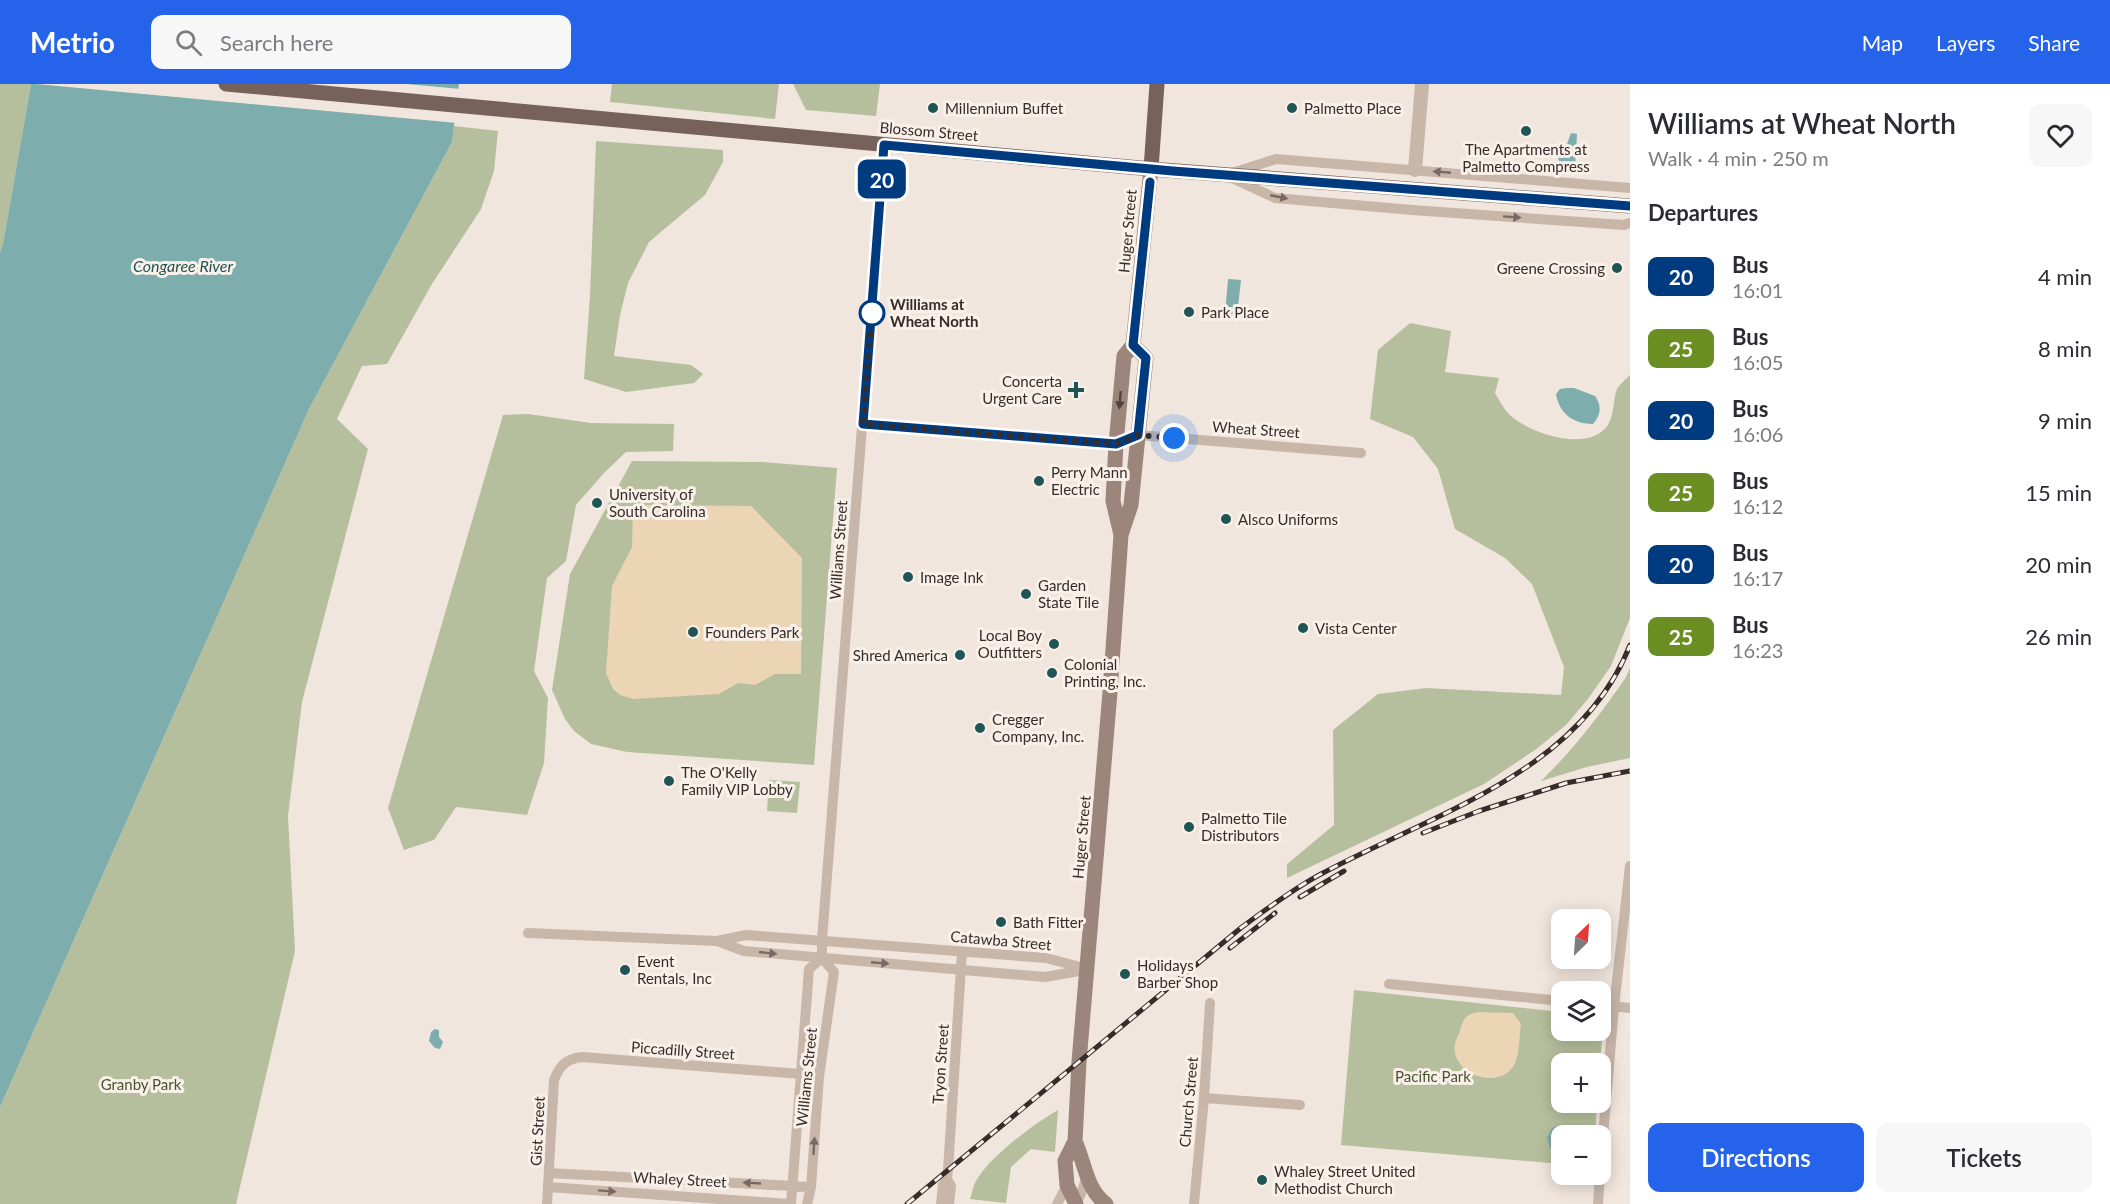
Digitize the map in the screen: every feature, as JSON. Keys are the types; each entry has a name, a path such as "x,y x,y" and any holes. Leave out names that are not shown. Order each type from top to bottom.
{"main road":[{"name":"Blossom Street","path":"226,84 1151,169 1630,206"},
{"name":"Huger Street","path":"1121,535 1113,501 1116,444 1124,356 1133,345 1151,169 1157,84"},
{"name":"Huger Street","path":"1075,1141 1079,1062 1121,535 1131,505 1146,358 1133,345"},
{"path":"1075,1141 1094,1191 1106,1204"},
{"path":"1075,1141 1065,1161 1066,1185 1076,1204"}],"street":[{"path":"1415,170 1422,84"},
{"name":"Williams Street","path":"807,1204 811,1187 819,1077 834,972 822,958 822,940 884,145"},
{"path":"1226,175 1276,159 1630,188"},
{"path":"1226,175 1275,198 1423,211 1624,225 1630,223"},
{"name":"Wheat Street","path":"863,424 1116,444 1138,435 1361,453"},
{"path":"1604,1125 1614,1007 1630,866"},
{"name":"Catawba Street","path":"528,933 717,941 746,935 1046,958 1088,969"},
{"name":"Catawba Street","path":"717,941 744,951 1045,977 1088,969"},
{"name":"Tryon Street","path":"941,1204 943,1185 947,1179 962,951"},
{"name":"Williams Street","path":"790,1204 809,969 822,958"},
{"path":"1389,984 1551,1001"},
{"name":"Church Street","path":"1194,1204 1210,1003"},
{"path":"1611,1007 1630,1008"},
{"name":"Piccadilly Street","path":"563,1062 582,1057 801,1074"},
{"name":"Gist Street","path":"547,1204 554,1080 563,1062"},
{"path":"1204,1098 1300,1105"},
{"name":"Whaley Street","path":"549,1173 811,1187"},
{"path":"1076,1204 1087,1176"},
{"name":"Tryon Street","path":"947,1179 951,1186 949,1204"},
{"path":"1057,1204 1066,1185"},
{"path":"1598,1204 1599,1185"},
{"name":"Whaley Street","path":"548,1187 790,1204"}],"green space":[{"path":"0,84 31,84 0,252"},
{"path":"612,84 779,84 775,119 610,102"},
{"path":"793,84 880,84 876,116 806,110"},
{"name":"Granby Park","path":"454,126 498,131 494,171 481,209 432,284 387,364 362,366 337,419 368,449 302,702 288,816 295,951 236,1204 0,1204 0,1107 309,409 452,142"},
{"path":"596,141 723,150 723,162 705,195 649,242 628,283 620,315 614,356 691,365 703,374 694,383 626,392 584,379 590,296"},
{"path":"1410,323 1451,331 1445,372 1499,378 1495,393 1509,414 1532,429 1560,438 1588,438 1599,433 1608,425 1617,389 1630,375 1630,618 1611,666 1588,699 1566,725 1535,750 1484,784 1287,878 1287,864 1334,825 1333,730 1378,694 1426,688 1561,695 1564,667 1532,584 1505,558 1455,529 1438,469 1413,437 1370,419 1378,350"},
{"path":"528,414 591,423 674,424 673,451 626,452 576,505 566,561 547,578 534,671 548,698 544,763 527,815 456,807 434,840 404,850 388,808 503,415"},
{"name":"Founders Park","path":"632,461 761,462 837,468 814,765 627,752 591,744 574,731 565,719 552,690 570,574"},
{"path":"1630,668 1630,758 1587,767 1541,781 1586,731 1626,677"},
{"path":"769,780 800,782 797,813 767,811"},
{"name":"Pacific Park","path":"1354,990 1551,1011 1551,1041 1602,1041 1601,1053 1551,1053 1551,1113 1596,1113 1596,1125 1551,1125 1551,1163 1341,1145"},
{"path":"1058,1110 1055,1152 1031,1149 1011,1167 1006,1203 970,1199 976,1181 991,1162 1025,1132"}],"sand":[{"path":"633,505 751,506 802,558 801,674 775,674 755,685 738,683 719,694 633,699 620,695 613,689 606,673 612,586 632,547"},
{"path":"1477,1012 1513,1013 1521,1024 1516,1061 1508,1072 1500,1077 1490,1078 1472,1074 1458,1061 1455,1053 1456,1042 1464,1021 1467,1016"}],"water":[{"name":"Congaree River","path":"31,84 459,84 452,142 309,409 0,1107 0,252"},
{"path":"1571,133 1577,134 1575,169 1566,168 1563,171 1558,169 1560,163 1557,156 1566,147"},
{"path":"1228,279 1241,280 1237,315 1225,314"},
{"path":"1574,388 1595,396 1600,410 1593,424 1573,420 1560,407 1556,394 1560,389"},
{"path":"435,1029 439,1030 439,1037 443,1042 440,1049 435,1048 429,1041 431,1032"},
{"path":"1551,1130 1551,1148 1550,1147 1547,1138"}],"pier":[{"path":"36,84 406,84 461,89 457,123"}],"railway":[{"path":"907,1204 1242,927 1271,906 1321,874 1454,809 1498,785 1540,758 1576,726 1607,689 1630,645"},
{"path":"1423,833 1479,811 1566,783 1630,771"},
{"path":"1300,897 1344,871"},
{"path":"1230,948 1275,913"}],"bus line":[{"name":"20","path":"1150,182 1133,345 1146,358 1138,435 1116,444 863,424 884,145 1173,171 1630,206"}],"place":[{"name":"Millennium Buffet","path":"933,108"},
{"name":"Palmetto Place","path":"1292,108"},
{"name":"The Apartments at Palmetto Compress","path":"1526,131"},
{"name":"Greene Crossing","path":"1617,268"},
{"name":"Park Place","path":"1189,312"},
{"name":"Williams at Wheat North","path":"872,313"},
{"name":"Concerta Urgent Care","path":"1076,390"},
{"name":"Perry Mann Electric","path":"1039,481"},
{"name":"University of South Carolina","path":"597,503"},
{"name":"Alsco Uniforms","path":"1226,519"},
{"name":"Image Ink","path":"908,577"},
{"name":"Garden State Tile","path":"1026,594"},
{"name":"Vista Center","path":"1303,628"},
{"name":"Founders Park","path":"693,632"},
{"name":"Local Boy Outfitters","path":"1054,644"},
{"name":"Shred America","path":"960,655"},
{"name":"Colonial Printing, Inc.","path":"1052,673"},
{"name":"Cregger Company, Inc.","path":"980,728"},
{"name":"The O'Kelly Family VIP Lobby","path":"669,781"},
{"name":"Palmetto Tile Distributors","path":"1189,827"},
{"name":"Bath Fitter","path":"1001,922"},
{"name":"Event Rentals, Inc","path":"625,970"},
{"name":"Holidays Barber Shop","path":"1125,974"},
{"name":"Whaley Street United Methodist Church","path":"1262,1180"}],"route":[{"path":"872,313 863,424 1116,444 1138,435 1174,438"}]}
